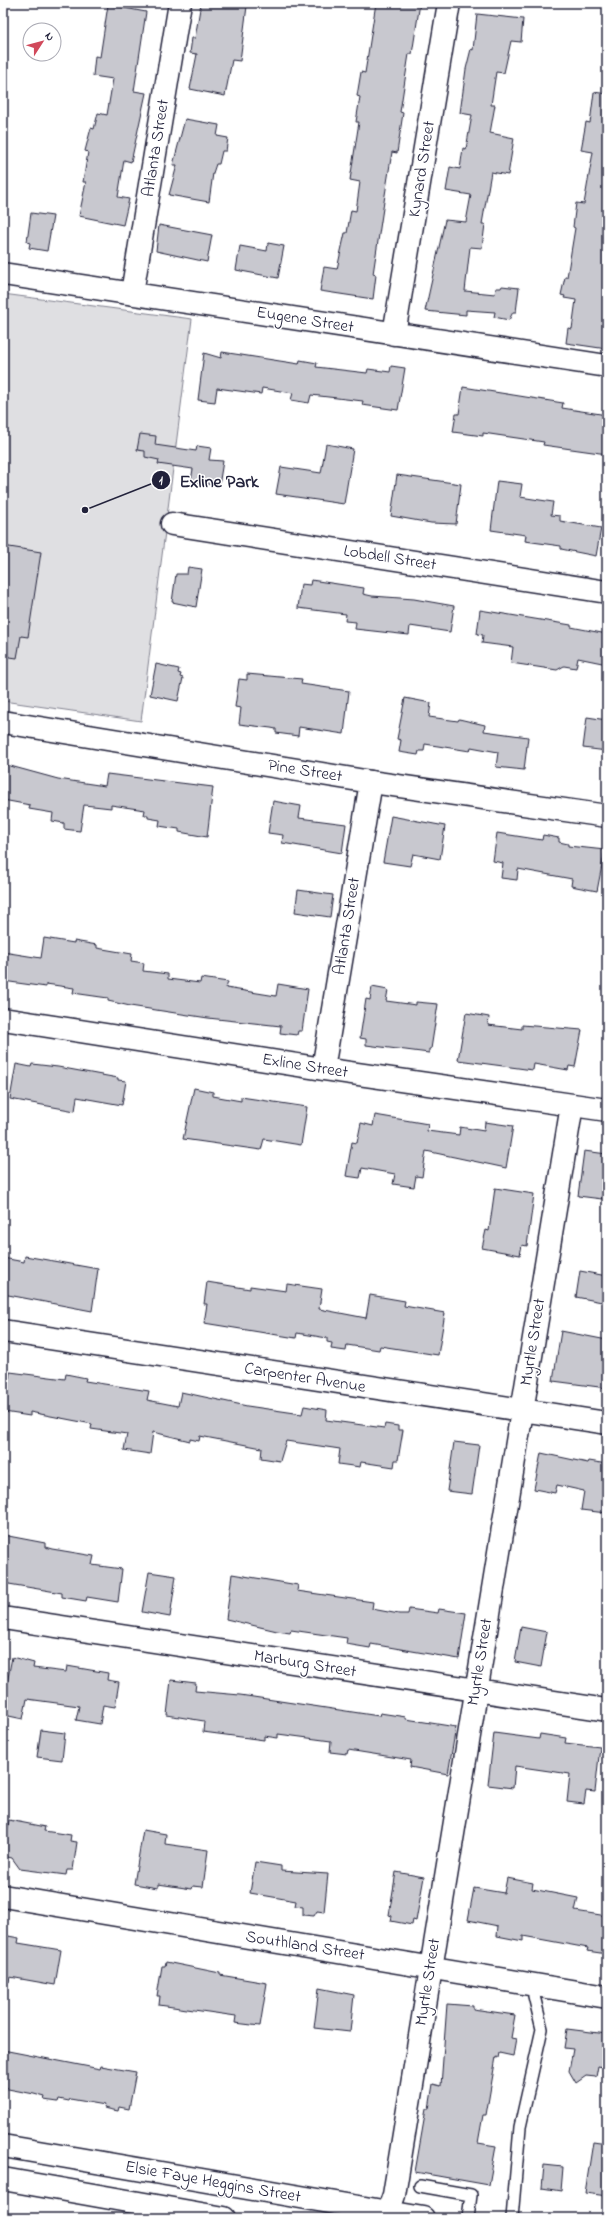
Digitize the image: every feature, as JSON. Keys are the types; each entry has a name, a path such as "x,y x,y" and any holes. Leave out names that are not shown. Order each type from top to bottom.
{"street":[{"name":"Atlanta Street","path":"132,293 180,3"},
{"name":"Kynard Street","path":"394,334 449,3"},
{"name":"Eugene Street","path":"3,274 607,366"},
{"name":"Lobdell Street","path":"172,524 607,592"},
{"name":"Pine Street","path":"3,722 371,782 607,816"},
{"name":"Atlanta Street","path":"323,1069 371,782"},
{"name":"Exline Street","path":"3,1019 323,1069 607,1110"},
{"name":"Myrtle Street","path":"387,2215 394,2195 475,1690 572,1105"},
{"name":"Carpenter Avenue","path":"3,1332 607,1424"},
{"name":"Marburg Street","path":"3,1618 607,1710"},
{"name":"Southland Street","path":"3,1896 607,1997"},
{"name":"Elsie Faye Heggins Street","path":"3,2146 387,2215 423,2218"},
{"path":"37,2185 42,2153"},
{"name":"Elsie Faye Heggins Street","path":"3,2179 224,2218"}],"lane":[{"path":"512,2218 520,2127 542,2030 534,1996 534,1986"},
{"path":"420,2186 471,2195 468,2218"}],"shaded area":[{"path":"3,294 192,319 141,721 3,701"}],"building":[{"path":"201,3 236,3 247,6 240,61 232,60 225,96 190,89 197,54 190,53 192,38 195,38"},
{"path":"376,3 420,3 412,54 409,54 400,112 403,113 397,153 392,152 385,195 373,274 376,275 373,299 320,291 324,267 337,269 345,233 347,233 351,210 356,211 360,182 350,180 359,122 356,122 360,97 357,96 361,72 365,73"},
{"path":"108,5 146,12 134,91 146,93 131,162 124,160 118,197 129,199 123,225 79,216 86,182 83,182 88,152 85,151 91,128 94,129 98,113 107,115 113,79 93,76 95,56 100,57"},
{"path":"477,14 523,19 521,42 511,41 504,73 496,72 491,105 495,105 490,133 514,138 508,175 491,172 482,224 485,224 482,248 470,247 465,291 495,294 496,288 501,288 502,286 519,288 516,312 513,312 509,320 494,317 495,312 466,310 466,315 425,311 445,220 466,222 471,195 446,191 450,167 460,169 463,148 466,149 472,115 460,113 466,69 471,49 473,50"},
{"path":"594,92 607,94 607,349 566,343 568,328 572,329 576,300 564,298 565,296 561,295 565,277 567,277 575,228 573,227 576,203 584,204 593,152 581,150 586,122 590,123"},
{"path":"185,119 219,125 217,136 228,138 226,151 222,151 219,164 216,164 213,173 209,202 169,195 177,165 173,165"},
{"path":"31,213 53,216 47,251 29,248 30,243 27,242"},
{"path":"159,225 212,235 207,262 156,251"},
{"path":"268,243 284,246 278,278 236,270 240,246 267,251"},
{"path":"222,352 299,364 300,360 317,363 316,367 367,373 368,369 390,372 391,366 405,368 398,410 362,405 363,401 311,395 309,403 291,400 293,393 262,388 261,394 217,388 215,402 198,400 204,353 221,358"},
{"path":"463,387 563,403 562,408 607,415 607,454 543,445 544,442 483,433 483,436 453,432 456,414 459,414"},
{"path":"140,434 156,436 155,445 196,451 197,446 211,448 209,460 223,461 219,486 191,481 193,469 158,464 159,460 145,457 145,451 137,450"},
{"path":"326,444 353,449 344,504 276,494 281,467 321,473"},
{"path":"397,475 461,484 456,524 431,523 391,516"},
{"path":"497,481 522,484 520,497 553,502 551,515 560,516 560,521 601,528 596,556 561,549 561,546 525,541 526,535 491,530"},
{"path":"3,546 41,552 28,637 21,636 17,658 3,656"},
{"path":"188,567 202,569 196,607 172,602 176,574 187,574"},
{"path":"311,580 364,588 363,594 372,596 414,599 454,606 450,632 410,626 409,635 355,629 356,622 345,621 346,614 298,608 301,584 310,585"},
{"path":"480,610 571,625 571,627 607,634 607,664 578,658 576,668 564,666 557,670 511,663 513,647 482,643 483,635 477,634"},
{"path":"156,664 179,669 178,673 181,674 180,677 183,678 178,701 150,695"},
{"path":"247,674 302,679 301,684 349,691 344,734 299,727 298,736 276,733 276,729 239,724 241,708 235,707 239,679 247,680"},
{"path":"405,698 431,703 429,717 458,721 459,719 485,725 484,731 528,737 524,770 496,767 498,752 471,747 470,751 425,744 424,751 419,751 418,755 399,752 401,740 397,739"},
{"path":"587,717 607,720 607,751 583,748"},
{"path":"3,764 58,779 105,786 107,774 213,787 207,837 179,832 179,829 159,826 160,820 148,818 148,815 144,815 145,810 111,805 111,808 84,805 80,831 64,829 64,823 52,821 53,813 29,809 30,805 3,800"},
{"path":"273,801 301,806 299,818 346,824 342,853 282,843 283,835 268,833"},
{"path":"391,816 445,826 440,859 413,854 410,866 383,862"},
{"path":"497,833 542,840 543,835 559,838 559,842 568,844 568,846 605,850 597,891 571,886 572,879 518,869 517,880 501,878 503,863 493,861"},
{"path":"298,890 333,895 330,917 295,912"},
{"path":"44,938 97,945 97,948 132,954 131,961 144,963 143,971 168,974 168,979 200,983 201,978 228,982 226,988 276,996 278,984 308,989 302,1031 298,1031 297,1035 280,1033 281,1026 208,1018 130,1006 108,1001 108,998 73,993 74,988 46,984 46,987 3,981 3,952 41,958"},
{"path":"372,987 388,990 386,1001 416,1005 416,1002 438,1004 431,1049 429,1049 429,1053 366,1045 366,1039 360,1038 366,999 370,1000"},
{"path":"466,1013 489,1017 488,1025 522,1029 522,1025 582,1030 575,1067 569,1066 568,1070 534,1064 533,1070 458,1060"},
{"path":"16,1064 31,1067 32,1064 58,1067 118,1078 118,1080 126,1081 122,1105 77,1097 75,1111 10,1099"},
{"path":"194,1088 213,1092 213,1096 241,1101 241,1097 307,1107 301,1145 264,1139 261,1150 183,1139"},
{"path":"375,1115 428,1124 427,1131 459,1135 460,1127 484,1131 485,1122 513,1126 506,1168 426,1151 422,1177 416,1176 414,1187 393,1184 395,1174 362,1168 360,1178 346,1176 352,1142 357,1143 361,1123 373,1126"},
{"path":"584,1151 607,1154 607,1190 603,1190 602,1199 578,1196"},
{"path":"495,1188 534,1194 527,1246 522,1245 520,1255 482,1248 486,1230 489,1231"},
{"path":"25,1256 98,1269 92,1311 3,1294 3,1258 24,1262"},
{"path":"580,1271 607,1276 607,1303 576,1297"},
{"path":"207,1282 250,1289 250,1286 286,1291 287,1284 322,1289 319,1309 366,1318 370,1295 405,1301 404,1306 445,1313 438,1355 380,1346 379,1350 347,1345 346,1351 331,1349 332,1343 327,1342 327,1338 297,1333 296,1338 204,1323 207,1304 204,1304"},
{"path":"561,1331 607,1340 607,1388 553,1381"},
{"path":"10,1372 65,1379 66,1374 86,1378 85,1381 149,1391 147,1400 178,1406 181,1392 247,1406 302,1414 304,1406 327,1410 326,1420 384,1428 385,1424 398,1426 398,1430 403,1430 398,1460 395,1460 394,1467 361,1462 360,1467 338,1464 340,1449 286,1441 280,1461 261,1458 262,1448 200,1436 199,1441 190,1439 190,1441 153,1432 150,1454 124,1450 127,1434 91,1429 92,1424 30,1412 30,1416 4,1412"},
{"path":"454,1442 479,1445 472,1494 447,1491"},
{"path":"541,1453 588,1463 589,1461 607,1464 606,1513 581,1510 584,1491 557,1485 555,1493 534,1489"},
{"path":"3,1535 45,1543 45,1547 52,1549 94,1556 92,1565 122,1569 118,1602 87,1597 86,1601 62,1597 62,1593 3,1583"},
{"path":"149,1572 176,1576 170,1617 142,1612"},
{"path":"232,1574 298,1585 297,1591 373,1602 372,1609 399,1614 408,1614 409,1609 438,1613 439,1609 466,1613 459,1659 371,1644 370,1648 346,1644 347,1638 291,1630 290,1633 277,1631 226,1619"},
{"path":"521,1627 547,1632 541,1667 515,1662"},
{"path":"12,1657 34,1663 33,1668 66,1672 67,1666 108,1673 107,1680 119,1682 115,1707 103,1705 100,1724 76,1720 79,1706 27,1699 23,1719 4,1715 6,1704 3,1704"},
{"path":"171,1680 196,1683 195,1691 240,1695 379,1716 380,1713 456,1727 448,1774 410,1767 411,1760 348,1750 347,1754 330,1752 331,1741 278,1734 278,1738 264,1736 264,1740 203,1732 204,1721 167,1715"},
{"path":"41,1730 65,1733 62,1760 37,1757"},
{"path":"494,1733 539,1739 540,1734 566,1738 565,1743 600,1747 595,1792 586,1791 584,1804 567,1802 570,1774 515,1766 513,1788 488,1785"},
{"path":"9,1820 45,1827 44,1831 71,1835 70,1841 77,1842 73,1870 67,1870 66,1875 20,1869 12,1858 3,1856"},
{"path":"143,1830 166,1834 165,1844 208,1850 203,1887 193,1886 192,1889 158,1884 158,1888 134,1884"},
{"path":"255,1862 281,1866 281,1871 328,1874 324,1912 317,1911 314,1916 303,1915 303,1907 295,1906 296,1901 250,1893"},
{"path":"396,1872 424,1877 416,1921 413,1920 412,1925 391,1921 392,1916 389,1915"},
{"path":"507,1878 533,1883 532,1889 578,1898 575,1911 607,1916 607,1954 587,1951 588,1948 523,1936 523,1941 497,1936 498,1926 468,1920 474,1888 504,1893"},
{"path":"3,1935 19,1938 18,1943 61,1950 55,1985 10,1977 9,1982 3,1981"},
{"path":"166,1962 220,1973 220,1975 267,1983 260,2026 235,2023 236,2016 159,2005 160,1996 157,1996 162,1966 165,1966"},
{"path":"319,1988 354,1995 350,2032 314,2028"},
{"path":"447,2004 473,2006 473,2009 515,2015 511,2038 516,2039 513,2056 499,2053 498,2058 496,2057 486,2115 483,2115 478,2143 496,2146 489,2185 415,2172 426,2109 429,2109 433,2084 441,2086"},
{"path":"567,2029 607,2034 607,2068 598,2066 596,2077 586,2076 576,2083 569,2071 573,2049 564,2048"},
{"path":"3,2050 100,2069 101,2066 136,2072 129,2109 119,2107 118,2111 104,2108 105,2105 70,2099 69,2101 59,2099 58,2102 44,2100 45,2097 3,2088"},
{"path":"593,2142 607,2144 607,2196 585,2193"},
{"path":"544,2165 563,2167 561,2191 542,2188"}],"place":[{"name":"Exline Park","path":"85,510"}]}
